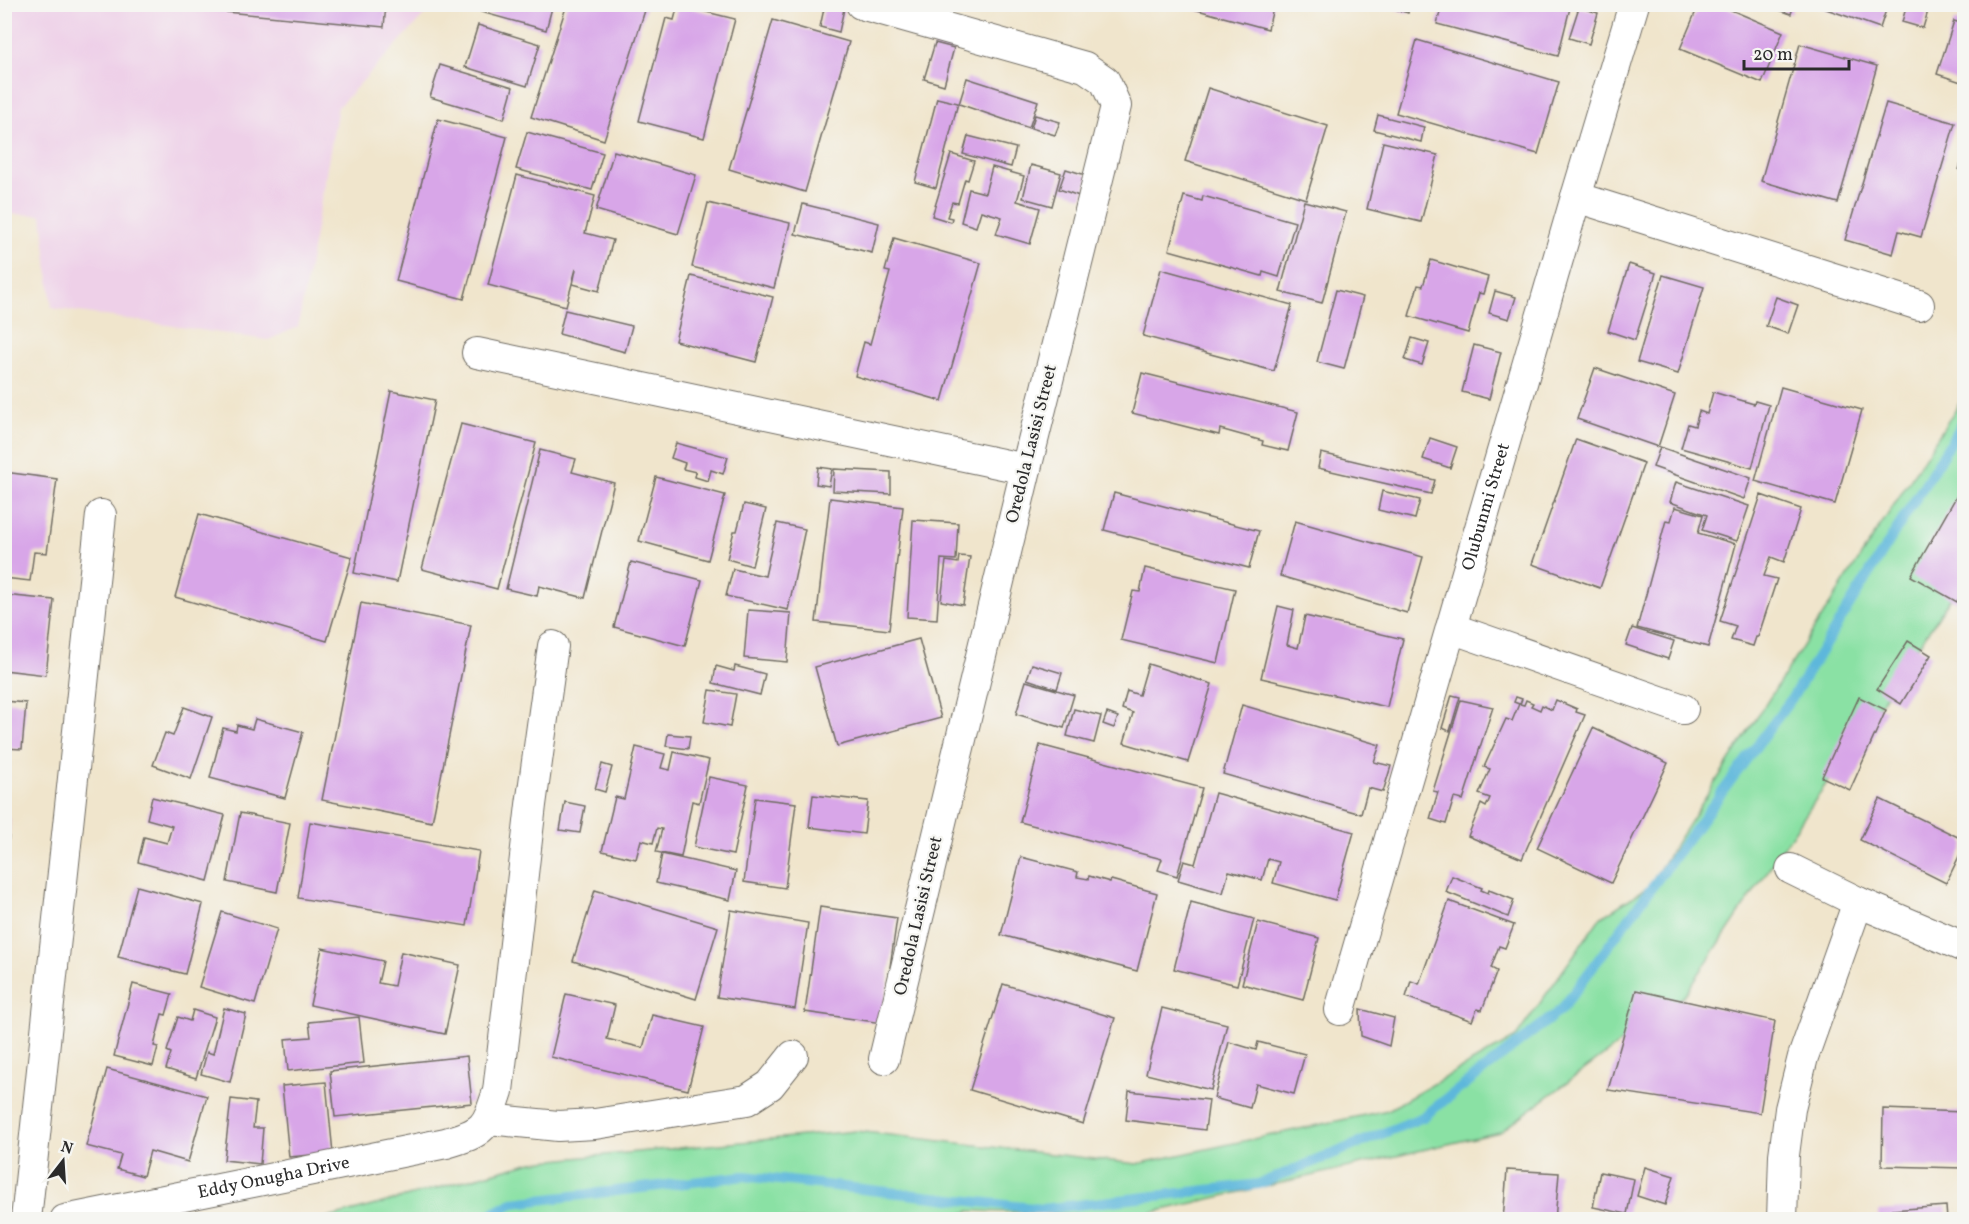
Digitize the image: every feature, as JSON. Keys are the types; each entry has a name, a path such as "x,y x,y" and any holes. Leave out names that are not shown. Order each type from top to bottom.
{"street":[{"name":"Oredola Lasisi Street","path":"861,4 1085,67 1105,81 1116,106 1026,469 885,1059"},
{"name":"Olubunmi Street","path":"1340,1010 1634,4"},
{"path":"1576,197 1919,305"},
{"path":"477,353 1026,469"},
{"path":"26,1220 100,515"},
{"path":"1451,628 1683,709"},
{"path":"553,646 531,805 498,1091 489,1119 558,1126 595,1124 747,1100 770,1085 793,1056"},
{"path":"1791,869 1858,902 1965,947"},
{"path":"1782,1220 1784,1155 1790,1109 1803,1057 1858,902"},
{"name":"Eddy Onugha Drive","path":"65,1220 446,1143 474,1135 489,1119"}],"shaded area":[{"path":"5,5 434,5 338,107 298,327 268,340 52,308 42,215 5,214"}],"green space":[{"path":"1964,396 1964,578 1684,996 1500,1132 1137,1216 969,1211 948,1220 321,1220 532,1162 856,1131 1137,1164 1388,1110 1516,1037 1600,918 1648,887"}],"building":[{"path":"161,4 386,4 384,27 161,6"},
{"path":"483,4 553,4 546,30 481,12"},
{"path":"567,4 647,4 604,140 531,117"},
{"path":"825,4 845,4 839,32 820,27"},
{"path":"1175,4 1274,4 1268,29"},
{"path":"1379,4 1410,4 1408,13"},
{"path":"1442,4 1571,4 1558,56 1437,24"},
{"path":"1699,4 1717,4 1783,32 1762,83 1680,49"},
{"path":"1762,4 1794,4 1791,14"},
{"path":"1812,4 1888,4 1880,28"},
{"path":"1907,4 1930,4 1923,28 1902,22"},
{"path":"678,5 735,19 704,138 639,121 666,18 674,20"},
{"path":"1579,7 1598,13 1589,44 1569,38"},
{"path":"773,20 849,42 805,192 729,169"},
{"path":"1954,21 1964,24 1964,83 1937,74"},
{"path":"478,25 540,44 527,86 465,67"},
{"path":"1417,40 1559,82 1538,154 1396,113"},
{"path":"935,43 954,48 944,85 924,79"},
{"path":"1800,44 1877,66 1838,203 1761,181"},
{"path":"440,65 513,87 504,119 430,97"},
{"path":"967,78 1038,101 1029,128 959,104"},
{"path":"1208,88 1328,126 1306,199 1185,161"},
{"path":"937,98 958,103 936,188 915,182"},
{"path":"1886,103 1955,123 1921,237 1899,231 1893,254 1845,240"},
{"path":"1035,115 1060,122 1055,135 1031,128"},
{"path":"1378,115 1424,127 1421,142 1374,130"},
{"path":"438,119 507,137 464,299 396,281"},
{"path":"527,132 603,153 592,190 516,169"},
{"path":"968,136 1016,148 1011,167 963,154"},
{"path":"1383,142 1438,155 1421,222 1367,209"},
{"path":"614,151 696,175 678,234 596,210"},
{"path":"1964,153 1964,171 1959,170"},
{"path":"951,154 974,161 968,180 965,179 958,203 952,202 947,217 952,218 951,222 932,216"},
{"path":"1031,165 1061,173 1052,206 1023,198"},
{"path":"992,167 1024,176 1017,201 1040,208 1030,244 996,234 1002,217 981,211 976,227 961,222 969,189 985,193"},
{"path":"1066,169 1089,176 1082,197 1059,189"},
{"path":"517,175 595,196 585,233 613,240 599,291 573,284 576,269 566,306 488,285"},
{"path":"1184,196 1202,201 1203,196 1295,222 1279,277 1263,272 1262,276 1169,250"},
{"path":"1304,201 1346,212 1322,303 1280,292"},
{"path":"708,203 790,223 774,288 692,267"},
{"path":"803,204 879,223 872,253 795,234"},
{"path":"894,238 981,263 942,401 855,376 864,342 870,344 890,272 885,271"},
{"path":"1431,260 1488,277 1483,294 1479,293 1468,333 1409,316 1418,285 1423,286"},
{"path":"1629,264 1656,273 1635,340 1608,331"},
{"path":"1161,269 1292,305 1274,371 1143,336"},
{"path":"1663,275 1704,287 1678,374 1637,362"},
{"path":"691,276 773,297 756,362 675,341"},
{"path":"1336,290 1363,297 1344,369 1317,362"},
{"path":"1495,291 1516,297 1509,319 1489,313"},
{"path":"1776,297 1798,305 1788,334 1766,326"},
{"path":"565,310 632,326 625,352 559,334"},
{"path":"1412,338 1429,343 1422,365 1405,360"},
{"path":"1474,345 1501,352 1489,399 1462,392"},
{"path":"1595,368 1675,395 1658,447 1577,419"},
{"path":"1142,373 1298,412 1288,451 1262,445 1263,441 1220,429 1219,435 1132,413"},
{"path":"1781,387 1862,410 1835,504 1755,481"},
{"path":"391,391 435,400 397,582 354,573"},
{"path":"1713,392 1754,404 1755,401 1769,405 1752,468 1681,448 1688,424 1695,426 1699,411 1707,414"},
{"path":"461,424 536,443 497,589 422,569"},
{"path":"1430,438 1457,447 1450,468 1423,459"},
{"path":"1576,439 1644,463 1600,588 1532,564"},
{"path":"676,443 728,457 723,474 711,470 708,481 695,477 696,472 683,469 685,463 671,458"},
{"path":"1660,447 1751,478 1744,499 1653,467"},
{"path":"540,450 576,459 572,472 614,483 585,598 539,586 537,596 506,589"},
{"path":"1321,453 1435,480 1431,494 1318,468"},
{"path":"818,467 832,469 829,486 816,484"},
{"path":"834,469 891,472 891,494 833,491"},
{"path":"4,472 57,479 47,553 34,552 30,581 4,578"},
{"path":"656,477 725,495 708,560 639,541"},
{"path":"1676,482 1749,506 1737,541 1702,530 1707,515 1670,502"},
{"path":"1964,483 1964,588 1957,602 1911,576"},
{"path":"1382,491 1420,500 1415,519 1378,510"},
{"path":"1114,493 1259,531 1249,568 1104,530"},
{"path":"1761,495 1801,509 1784,562 1771,557 1764,576 1777,579 1753,646 1731,640 1736,626 1720,621"},
{"path":"830,498 903,507 889,630 816,622"},
{"path":"744,504 766,509 752,566 727,559"},
{"path":"1675,507 1703,515 1698,533 1736,544 1708,647 1637,628 1666,520 1671,521"},
{"path":"199,514 352,557 327,641 175,597"},
{"path":"913,520 958,523 956,560 941,559 937,619 907,617"},
{"path":"1295,521 1423,557 1407,613 1280,576"},
{"path":"777,523 805,529 788,610 726,596 733,569 765,576"},
{"path":"959,556 970,557 963,605 941,601 946,561 958,563"},
{"path":"631,562 702,580 685,646 614,627"},
{"path":"1145,568 1235,589 1218,663 1121,640 1133,591 1140,592"},
{"path":"4,595 54,600 46,675 4,670"},
{"path":"361,603 471,625 432,822 322,800"},
{"path":"1278,606 1294,610 1287,645 1298,648 1305,616 1403,639 1387,707 1261,678"},
{"path":"748,610 791,613 787,662 744,658"},
{"path":"1632,628 1674,641 1668,659 1626,645"},
{"path":"919,639 941,718 837,746 815,667"},
{"path":"1908,641 1931,655 1901,704 1877,689"},
{"path":"1032,664 1062,673 1057,689 1027,679"},
{"path":"1148,664 1212,684 1188,762 1124,743 1133,713 1122,709 1127,691 1139,695"},
{"path":"716,666 734,671 735,666 765,674 760,695 713,683"},
{"path":"1026,681 1074,695 1064,728 1016,714"},
{"path":"710,690 736,694 730,727 704,722"},
{"path":"1452,695 1460,697 1450,731 1442,728"},
{"path":"1516,697 1522,699 1520,704 1524,705 1526,700 1533,703 1531,706 1540,710 1542,705 1552,710 1556,700 1585,715 1522,859 1468,836 1481,804 1486,807 1490,798 1479,794 1490,769 1484,767 1506,719 1512,721 1519,704 1514,702"},
{"path":"1859,697 1886,710 1850,790 1822,777"},
{"path":"1461,700 1493,707 1463,800 1454,798 1446,824 1430,819 1438,792 1433,791"},
{"path":"4,701 26,703 22,749 4,748"},
{"path":"1242,705 1380,745 1374,762 1391,766 1383,792 1368,788 1361,814 1223,774"},
{"path":"184,707 212,717 191,779 153,765 165,733 173,736"},
{"path":"1074,709 1101,716 1094,743 1067,736"},
{"path":"1107,713 1118,717 1114,728 1103,724"},
{"path":"255,719 303,732 285,798 210,778 223,728 236,731 237,725 252,729"},
{"path":"1593,728 1668,763 1611,883 1537,848"},
{"path":"668,734 690,736 688,749 666,746"},
{"path":"1040,745 1202,788 1177,876 1158,870 1162,859 1020,822"},
{"path":"636,747 665,754 661,768 670,770 674,752 709,760 699,803 692,801 681,857 656,852 662,829 657,828 653,843 641,840 636,859 602,851 615,797 624,799"},
{"path":"602,764 612,767 605,792 595,789"},
{"path":"709,777 748,785 733,855 694,847"},
{"path":"1215,793 1354,832 1335,900 1273,883 1279,862 1268,859 1262,880 1229,871 1223,893 1178,880 1184,861 1195,864"},
{"path":"813,795 868,801 864,834 809,827"},
{"path":"152,797 225,815 208,881 138,862 144,837 167,843 172,826 147,819"},
{"path":"755,798 796,803 785,888 744,882"},
{"path":"1880,799 1964,840 1964,846 1946,883 1860,840"},
{"path":"565,802 585,806 580,833 560,830"},
{"path":"240,813 290,823 277,892 227,882"},
{"path":"4,818 10,818 6,872 4,872"},
{"path":"310,822 479,851 467,926 298,898"},
{"path":"662,854 736,871 730,900 656,883"},
{"path":"1021,857 1078,872 1077,877 1088,879 1089,876 1110,882 1111,880 1157,893 1137,971 1001,935"},
{"path":"1452,876 1482,888 1481,890 1488,893 1489,890 1514,900 1508,917 1446,892"},
{"path":"137,886 203,904 185,974 118,957"},
{"path":"595,890 718,927 696,999 573,961"},
{"path":"1449,901 1514,925 1505,948 1499,946 1491,968 1497,971 1482,1010 1477,1009 1472,1021 1406,997 1411,981 1419,984"},
{"path":"1191,902 1254,919 1237,985 1174,969"},
{"path":"820,907 897,918 882,1023 805,1012"},
{"path":"731,910 808,923 795,1009 717,997"},
{"path":"222,912 277,929 255,1004 199,987"},
{"path":"1258,922 1319,938 1303,1000 1242,984"},
{"path":"322,948 383,961 378,983 394,986 401,952 460,965 445,1034 310,1005"},
{"path":"133,984 172,994 166,1015 162,1014 154,1046 158,1047 153,1066 114,1056"},
{"path":"1003,984 1115,1018 1083,1124 970,1090"},
{"path":"1636,990 1775,1021 1760,1113 1608,1090"},
{"path":"566,994 615,1005 607,1039 643,1048 652,1015 704,1027 688,1090 551,1057"},
{"path":"224,1008 246,1014 230,1082 201,1074 207,1052 213,1054"},
{"path":"1162,1008 1227,1024 1211,1090 1146,1074"},
{"path":"1360,1009 1394,1018 1389,1046 1361,1036"},
{"path":"193,1010 215,1017 196,1078 166,1069 171,1053 167,1051 178,1017 190,1021"},
{"path":"359,1017 364,1063 288,1071 285,1039 311,1037 309,1022"},
{"path":"1229,1042 1256,1050 1258,1042 1305,1054 1294,1094 1256,1084 1250,1108 1214,1098"},
{"path":"467,1056 472,1103 335,1117 330,1071"},
{"path":"107,1069 207,1096 188,1162 150,1151 143,1176 117,1169 121,1155 86,1146"},
{"path":"326,1082 333,1153 289,1157 282,1086"},
{"path":"1129,1091 1209,1100 1205,1130 1126,1120"},
{"path":"231,1099 256,1102 253,1128 263,1128 260,1164 224,1160"},
{"path":"1883,1109 1964,1112 1964,1168 1882,1166"},
{"path":"1645,1167 1674,1176 1665,1205 1637,1196"},
{"path":"1507,1170 1559,1173 1555,1220 1503,1220"},
{"path":"1600,1172 1634,1179 1627,1214 1593,1207"},
{"path":"1946,1206 1947,1220 1879,1220 1878,1211"}],"waterway":[{"path":"480,1220 513,1203 744,1176 1042,1209 1259,1184 1423,1117 1561,1010 1792,698 1964,421"}]}
